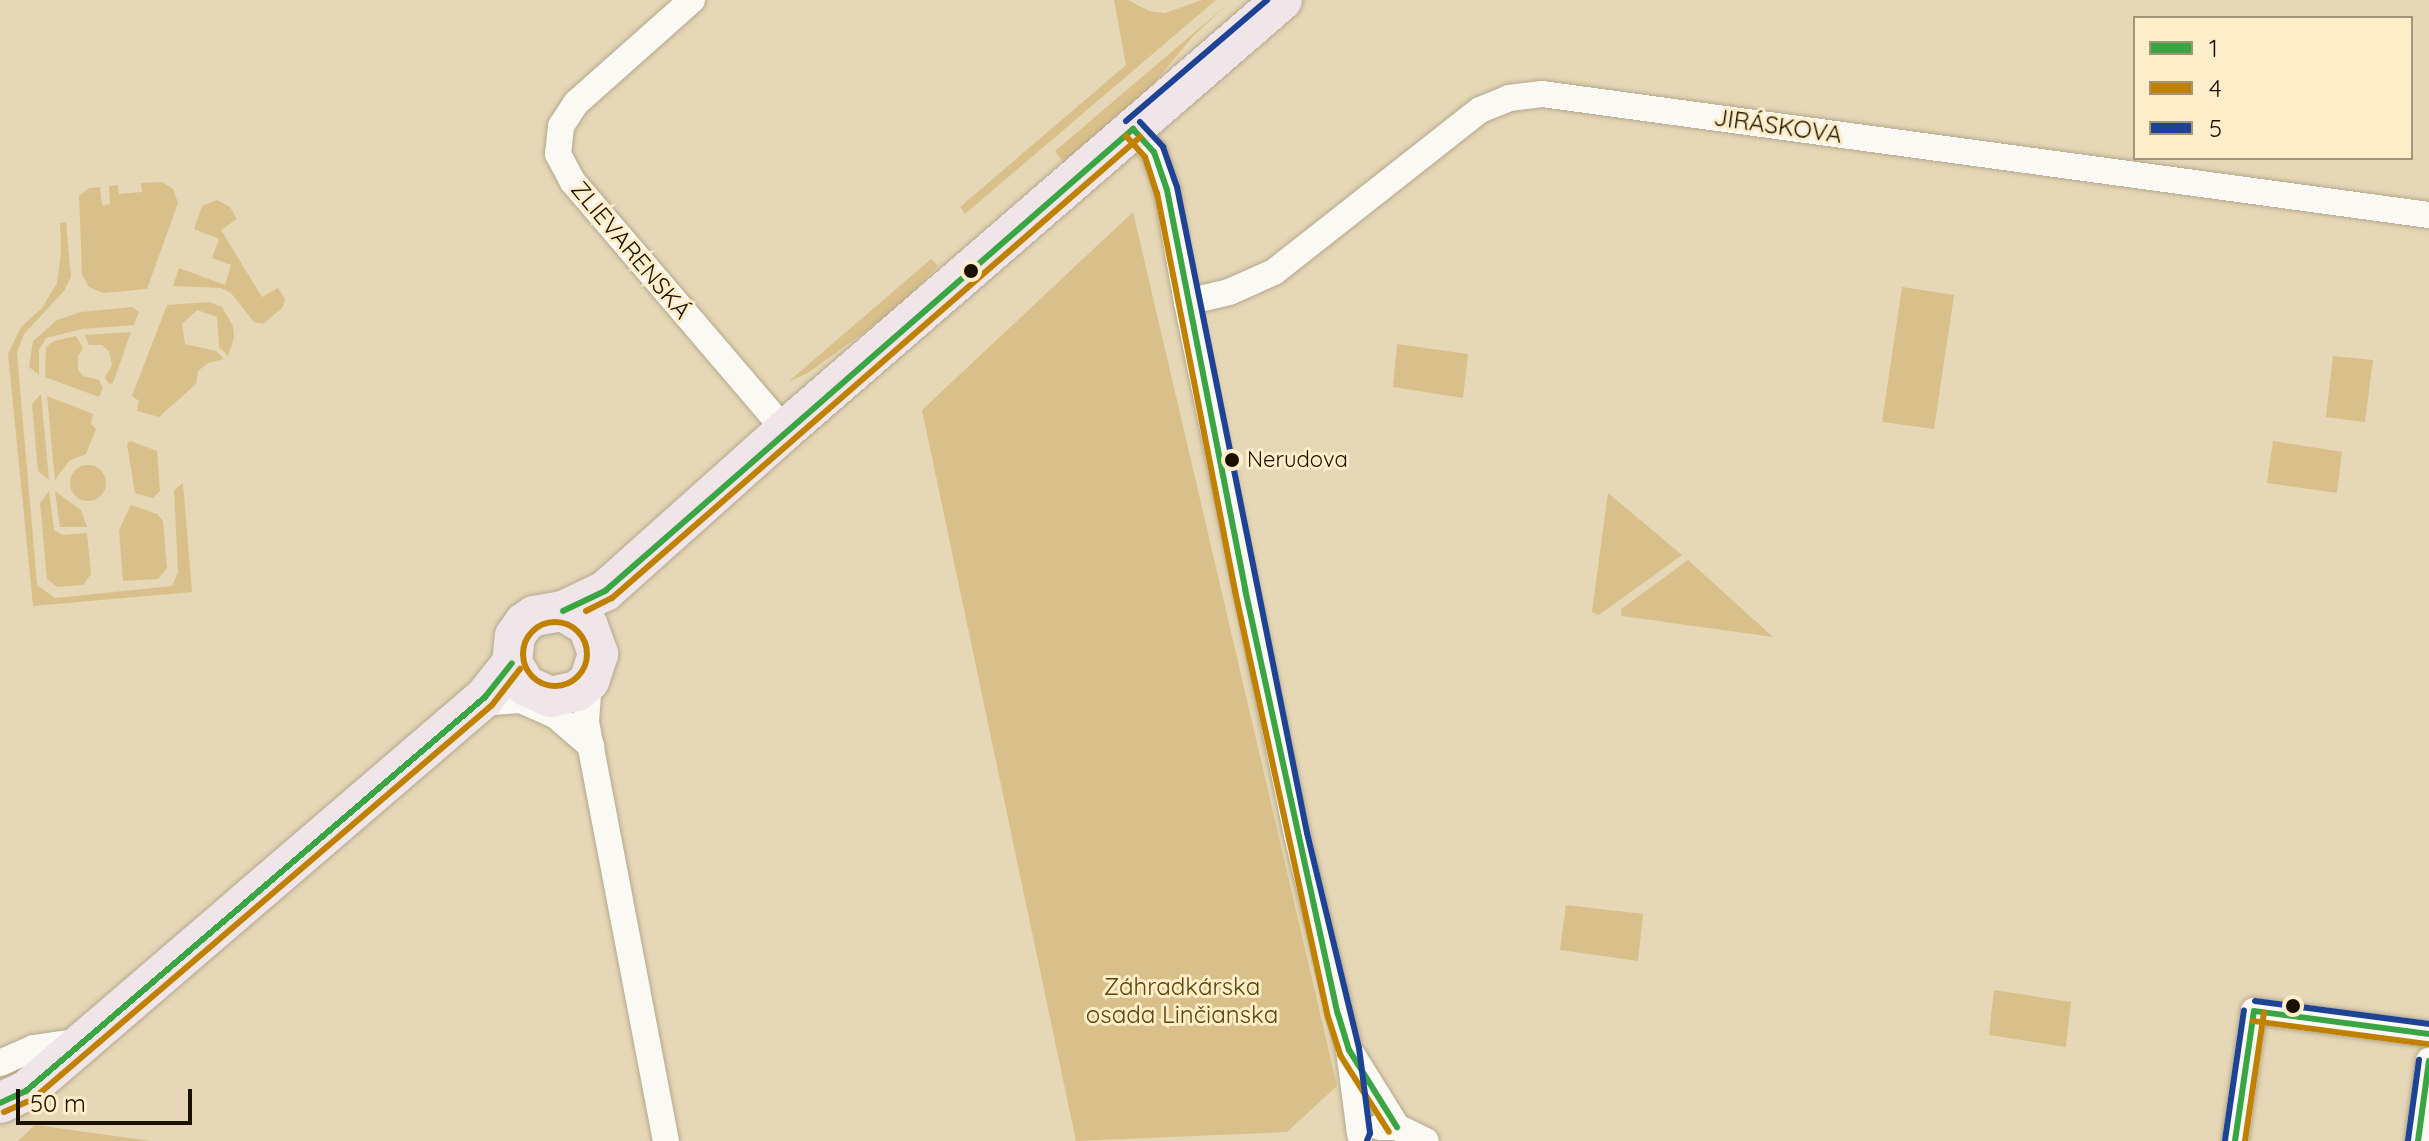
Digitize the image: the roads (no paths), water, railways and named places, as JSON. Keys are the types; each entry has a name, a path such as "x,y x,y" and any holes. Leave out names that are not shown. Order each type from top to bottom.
{"main road":[{"path":"578,622 605,591 785,430 1282,0"},
{"path":"548,611 578,622 598,654 582,711 551,697 519,675 515,636 524,623 548,611"},
{"path":"0,1103 26,1091 481,700 519,675"}],"street":[{"name":"ZLIEVARENSKÁ","path":"692,0 576,103 561,126 558,154 573,182 785,430"},
{"name":"JIRÁSKOVA","path":"1187,302 1229,292 1274,272 1480,110 1509,98 1542,94 2429,215"},
{"path":"1133,129 1161,166 1297,835 1349,1050 1356,1138 1372,1129 1397,1127 1426,1141"},
{"path":"481,700 529,703 555,715 582,711 666,1141"},
{"path":"2235,1141 2254,1011 2429,1034"},
{"path":"0,1063 33,1048 82,1041"},
{"path":"1349,1050 1397,1127"},
{"path":"2418,1141 2429,1061"}],"place":[{"name":"Nerudova","path":"1232,460"}],"park label":[{"name":"Záhradkárska osada Linčianska","path":"1182,1001"}]}
